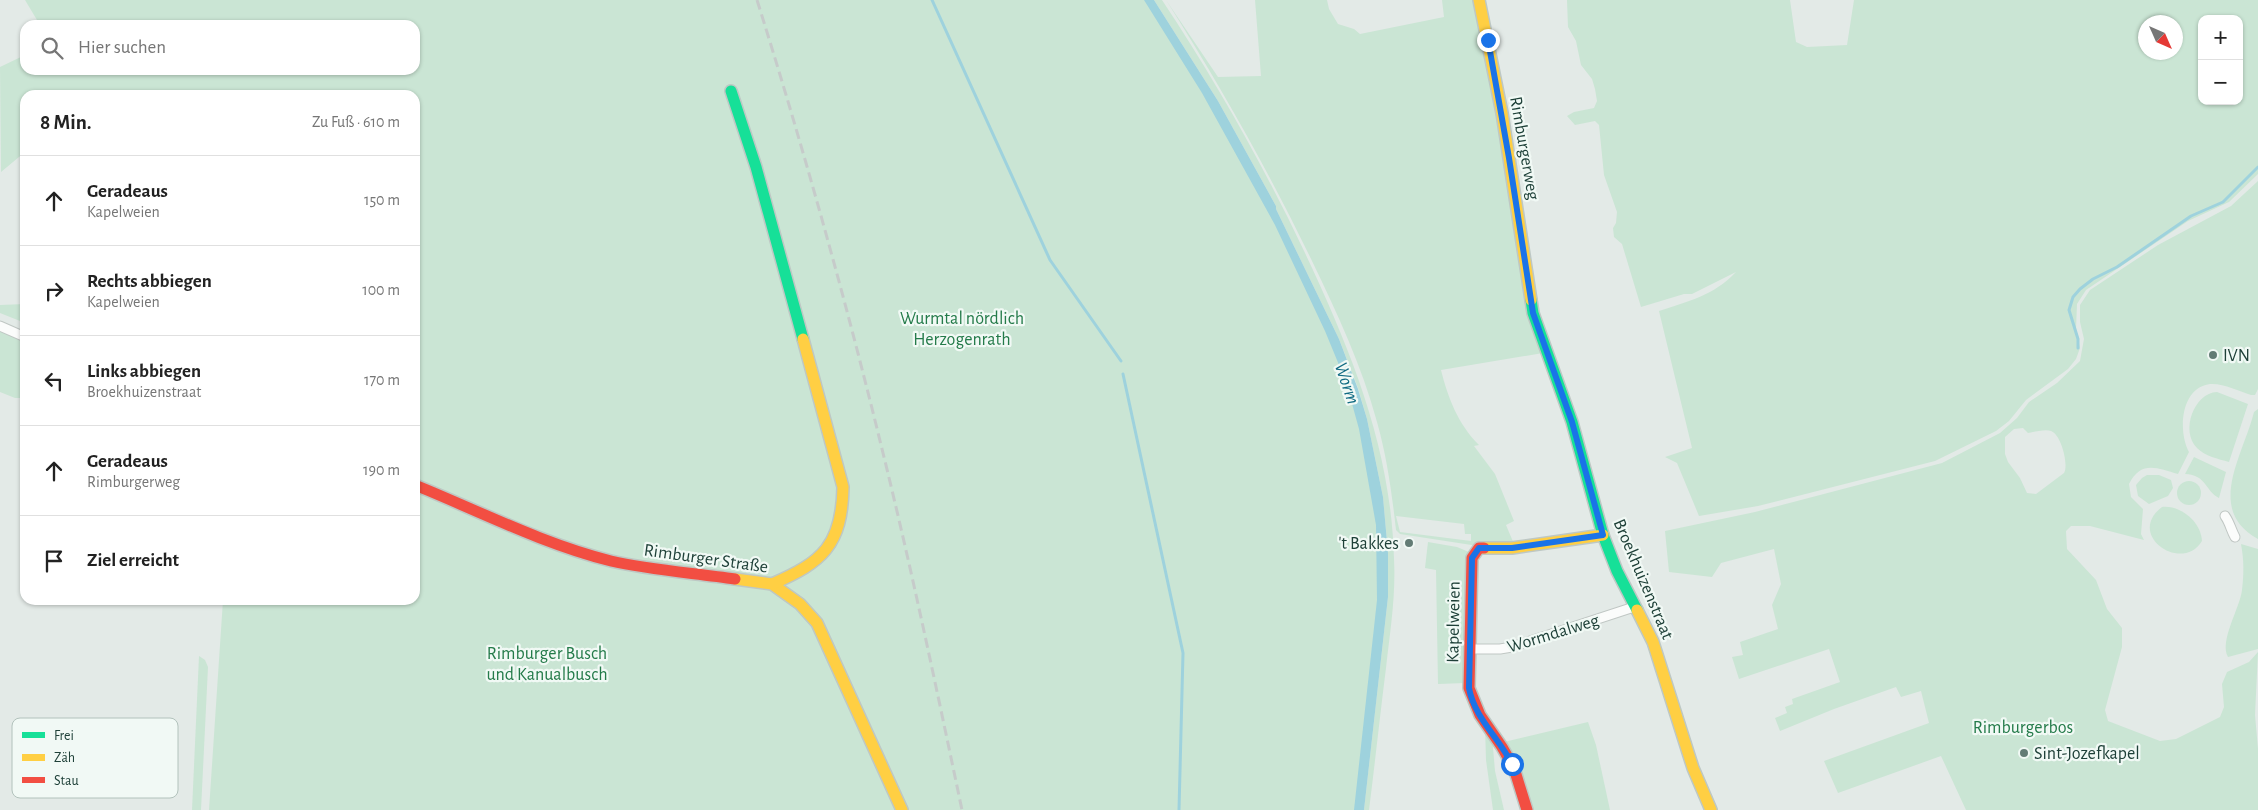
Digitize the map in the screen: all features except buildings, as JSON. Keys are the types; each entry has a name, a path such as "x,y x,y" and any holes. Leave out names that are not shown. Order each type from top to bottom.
{"street":[{"name":"Rimburgerweg","path":"1479,0 1502,113 1531,303"},
{"path":"731,91 756,167 843,487 843,518 833,542 808,567 772,584"},
{"name":"Broekhuizenstraat","path":"1531,303 1572,422 1603,535 1634,607 1652,642 1693,768 1710,810"},
{"path":"0,326 20,335"},
{"name":"Rimburger Straße","path":"420,487 558,545 612,562 772,584 797,600 816,618 902,810"},
{"path":"2225,516 2232,526 2232,532 2235,537"},
{"name":"Kapelweien","path":"1527,810 1520,784 1507,755 1478,714 1471,699 1472,558 1477,550 1482,548 1512,548 1603,535"},
{"name":"Wormdalweg","path":"1470,649 1512,647 1634,607"}],"green space":[{"name":"Wurmtal nördlich Herzogenrath","path":"25,0 1149,0 1278,223 1349,377 1374,473 1382,615 1359,810 209,810 223,605 420,605 420,90 20,90 20,156 1,172 0,67 20,57 20,75 420,75 420,20 37,20"},
{"path":"1154,0 1162,0 1201,61 1256,156 1289,220 1322,290 1353,364 1377,440 1391,518 1394,587 1369,810 1364,810 1388,597 1388,553 1383,497 1367,419 1358,388 1339,339 1276,206 1218,101"},
{"path":"1166,0 1218,77 1261,76 1255,0 1327,0 1329,9 1338,24 1354,29 1360,34 1444,17 1442,0 1475,0 1543,353 1441,370 1455,410 1465,428 1479,445 1474,446 1495,474 1514,521 1506,525 1514,544 1478,546 1400,534 1396,530 1389,476 1381,435 1371,401 1348,340 1331,300 1278,194 1243,128","holes":["1396,516 1464,524 1465,534 1471,534 1471,541 1400,532"]},
{"path":"1567,0 1790,0 1796,42 1807,47 1847,45 1854,0 2258,0 2258,174 2229,202 2188,221 2086,290 2077,304 2076,329 2080,348 2076,359 2068,369 2026,400 2009,421 1996,431 1935,461 1758,506 1699,516 1677,463 1665,457 1692,448 1659,311 1690,301 1709,292 1736,272 1692,294 1684,294 1641,307 1622,244 1614,237 1613,228 1616,223 1617,212 1604,175 1599,125 1595,121 1575,125 1567,116 1574,112 1594,108 1597,101 1592,79 1581,65 1576,41 1568,27"},
{"name":"Rimburgerbos","path":"2258,181 2258,389 2255,395 2215,384 2200,387 2193,393 2187,402 2183,423 2183,434 2189,452 2178,474 2156,468 2144,469 2134,476 2129,484 2131,497 2143,509 2141,534 2144,540 2090,526 2071,526 2066,531 2067,549 2096,580 2107,609 2122,628 2122,647 2105,710 2108,721 2160,741 2176,739 2220,717 2224,707 2222,684 2227,672 2249,662 2258,652 2255,715 2258,749 2258,810 1966,810 1941,756 1838,793 1824,761 1929,723 1921,691 1901,697 1896,687 1780,731 1775,718 1787,713 1785,707 1793,704 1792,699 1840,682 1829,649 1739,679 1732,657 1743,655 1740,642 1778,629 1772,605 1781,584 1774,549 1721,563 1712,577 1669,572 1665,531 1755,512 1942,463 2000,433 2017,418 2029,402 2057,383 2080,361 2084,339 2080,322 2080,305 2090,290 2158,245 2231,206","holes":["2023,428 2028,433 2046,430 2055,433 2061,443 2065,457 2064,473 2036,494 2027,493 2005,454 2005,437 2014,429"]},
{"path":"20,304 20,321 0,313 0,305"},
{"path":"0,330 20,339 20,398 0,392"},
{"path":"2217,392 2248,404 2229,462 2200,451 2192,441 2190,432 2192,414 2196,406 2209,394"},
{"path":"2258,409 2258,539 2242,527 2233,513 2231,498 2236,464 2254,412"},
{"path":"2194,457 2226,472 2219,498 2198,477 2185,474"},
{"path":"2147,475 2159,475 2171,480 2173,488 2168,496 2149,504 2138,496 2136,485"},
{"path":"2189,481 2198,484 2201,493 2198,502 2189,505 2180,502 2177,493 2180,484"},
{"path":"2162,507 2169,507 2183,512 2194,521 2201,534 2202,541 2193,550 2182,554 2171,552 2161,547 2153,539 2150,529 2152,518"},
{"path":"1428,542 1457,547 1469,552 1465,683 1438,684 1436,570 1425,568"},
{"path":"2241,544 2258,549 2258,649 2228,657 2226,642 2242,590 2243,556"},
{"path":"199,656 205,660 208,667 201,810 192,810"},
{"path":"1588,722 1596,745 1610,810 1533,810 1504,742"},
{"path":"1485,726 1492,736 1495,771 1504,810 1493,810 1486,760"}],"water":[{"name":"Worm","path":"1144,0 1154,0 1218,101 1276,206 1339,339 1367,419 1383,497 1388,553 1388,597 1364,810 1354,810 1377,600 1376,525 1359,429 1346,382 1325,331 1275,225 1202,93"}],"waterway":[{"path":"932,0 1050,260 1121,361"},
{"path":"2078,348 2078,339 2069,310 2073,297 2080,289 2093,279 2117,267 2191,216 2223,202 2258,167"},
{"path":"1123,374 1183,653 1179,810"}],"railway":[{"path":"757,0 824,226 869,396 914,586 962,810"}],"traffic: fast":[{"path":"731,91 756,167 803,339"},
{"path":"1531,300 1533,313 1572,422 1603,535 1617,571 1637,610"}],"traffic: slow":[{"path":"1479,0 1502,113 1531,300"},
{"path":"772,584 790,576 817,559 834,537 842,507 843,487 803,339"},
{"path":"1484,548 1512,548 1603,535"},
{"path":"735,579 772,584 800,604 817,623 902,810"},
{"path":"1637,610 1653,642 1693,768 1711,810"}],"traffic: jam":[{"path":"420,487 536,536 586,554 641,567 735,579"},
{"path":"1484,548 1479,548 1472,558 1469,688 1480,715 1514,768 1527,810"}],"place":[{"name":"IVN","path":"2213,355"},
{"name":"'t Bakkes","path":"1409,543"},
{"name":"Sint-Jozefkapel","path":"2024,753"}],"route":[{"path":"1488,40 1515,189 1533,313 1555,368 1603,535 1512,548 1479,548 1472,558 1469,688 1471,699 1478,714 1502,746 1512,764"}],"park label":[{"name":"Rimburger Busch und Kanualbusch","path":"547,663"}]}
